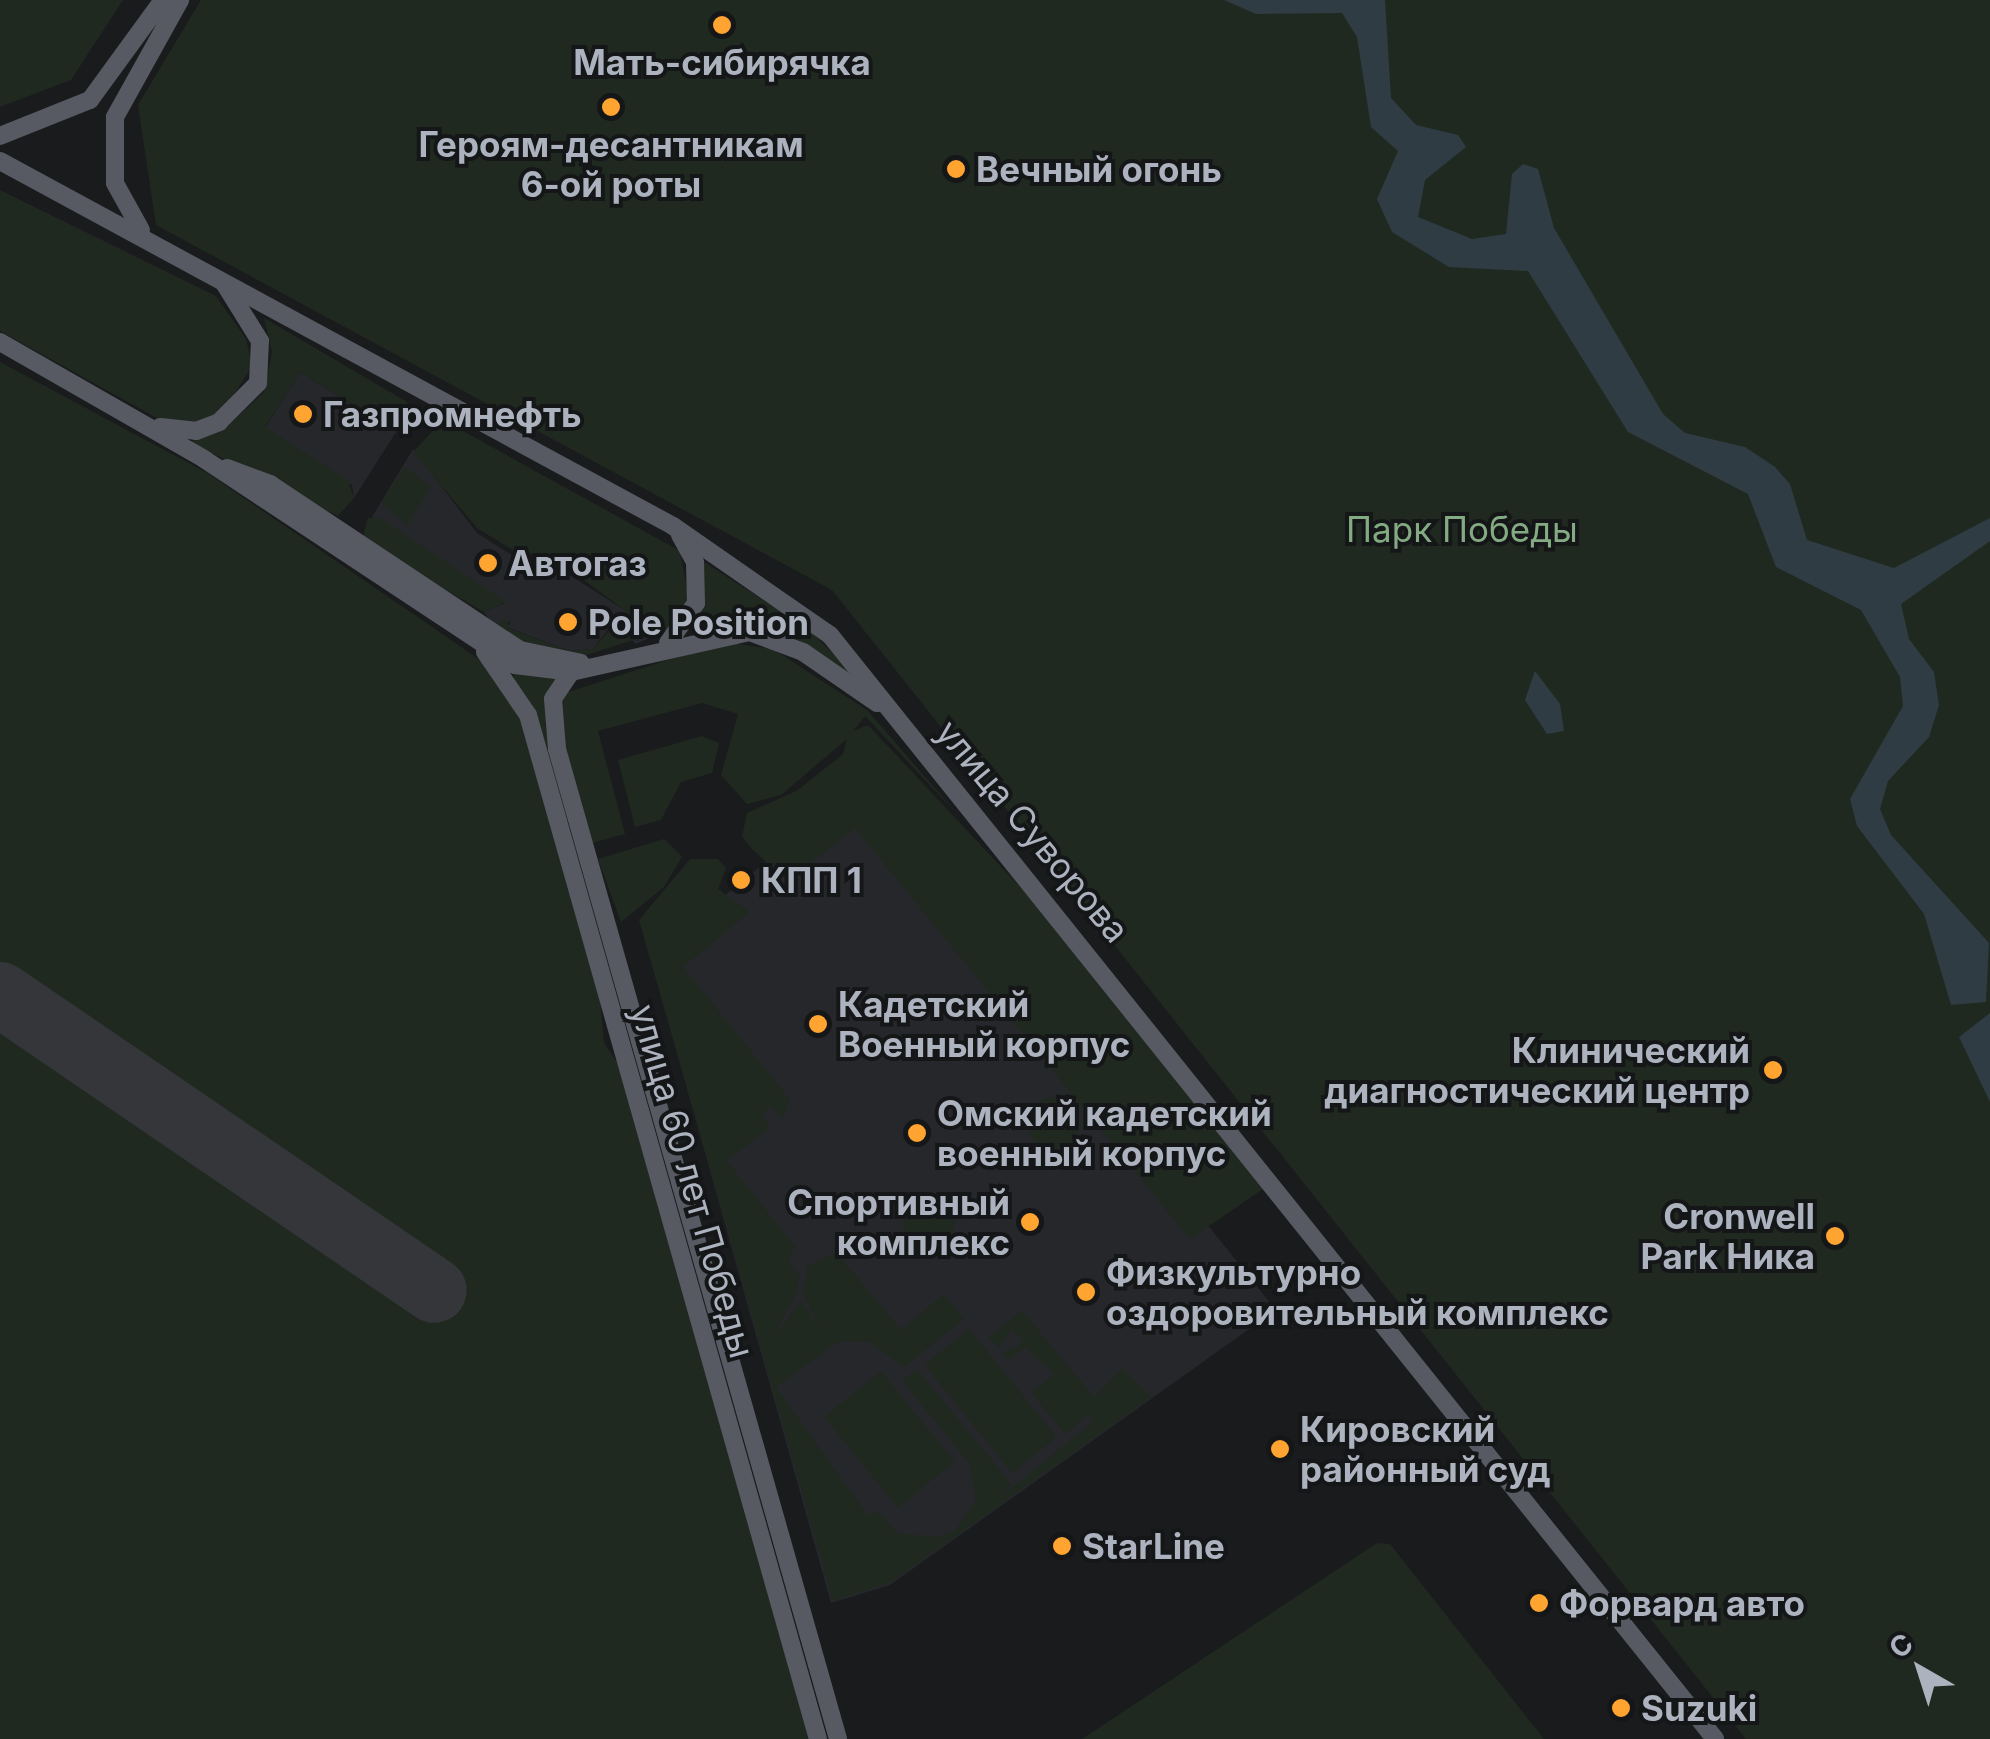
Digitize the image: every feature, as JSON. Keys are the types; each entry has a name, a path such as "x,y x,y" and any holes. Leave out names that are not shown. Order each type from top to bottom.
{"main road":[{"path":"0,136 60,119 127,57 163,0"},
{"path":"144,234 115,183 115,116 126,86 180,0"},
{"name":"улица Суворова","path":"0,161 211,270 674,526 830,635 1715,1739"},
{"path":"135,420 196,431 244,404 258,383 254,327 211,270"},
{"path":"0,342 204,459 485,652 532,670 571,672 728,631 770,637 896,718"},
{"path":"204,459 270,484 520,650 595,664"},
{"path":"664,646 692,621 698,585 674,526"},
{"name":"улица 60 лет Победы","path":"485,652 520,695 570,831 785,1588 838,1739"},
{"name":"улица 60 лет Победы","path":"570,831 552,714 571,672"},
{"name":"улица 60 лет Победы","path":"785,1588 818,1739"}],"shaded area":[{"path":"1224,0 1385,0 1391,98 1416,125 1458,135 1466,147 1425,180 1418,217 1472,239 1506,234 1512,174 1523,164 1538,169 1554,228 1663,414 1685,433 1745,447 1775,467 1790,484 1807,540 1894,568 1990,518 1990,541 1901,604 1909,639 1934,672 1939,705 1929,737 1888,781 1880,809 1891,835 1989,943 1986,1002 1951,1005 1924,914 1857,826 1850,799 1903,706 1900,677 1861,610 1776,567 1748,494 1628,432 1528,271 1449,267 1392,232 1377,199 1398,151 1371,127 1357,37 1342,13 1256,14"},
{"path":"300,372 382,423 403,421 354,498 352,485 265,428"},
{"path":"413,449 477,533 529,566 563,571 661,633 636,644 613,623 593,649 569,651 507,627 511,621 495,628 484,612 505,603 372,517"},
{"path":"1535,671 1560,704 1564,731 1547,734 1525,700"},
{"name":"Омский кадетский военный корпус","path":"857,788 1276,1310 890,1585 831,1603 650,956"},
{"path":"1990,1013 1990,1102 1959,1037"}],"green space":[{"path":"0,0 123,0 71,80 0,107"},
{"name":"Парк Победы","path":"201,0 1990,0 1990,1739 1746,1739 832,590 156,225 138,105"},
{"path":"0,190 216,296 246,339 252,366 225,409 203,421 164,422 0,331"},
{"path":"264,318 407,402 403,421 388,426 300,372 265,427 348,480 354,498 338,516 190,442 228,426 264,392 272,352"},
{"path":"0,362 209,474 457,644 481,661 520,719 599,990 604,1043 620,1067 812,1739 0,1739"},
{"path":"443,420 680,551 690,605 670,630 652,630 555,559 513,550 477,528 413,452"},
{"path":"405,467 431,487 407,525 381,503"},
{"path":"368,518 380,518 506,602 484,612 419,574 363,536"},
{"path":"704,562 808,629 859,679 771,631 697,626"},
{"path":"507,618 508,628 569,651 593,649 618,620 643,637 583,656 529,646 495,624"},
{"path":"724,642 773,649 867,710 959,816 865,716 853,731 868,725 1023,890 1263,1189 1190,1239 855,828 787,881 752,849 742,837 747,813 798,790 843,754 847,739 781,795 747,804 721,775 738,714 702,703 598,731 625,834 592,843 560,740 562,694"},
{"path":"512,672 557,677 545,724 570,819 563,821"},
{"path":"702,736 719,743 712,773 681,782 661,820 635,827 618,760"},
{"path":"664,839 682,857 664,887 621,922 598,859"},
{"path":"690,859 718,859 726,868 718,889 750,912 683,967 790,1100 783,1117 769,1107 762,1114 770,1127 727,1161 795,1247 788,1259 800,1277 795,1297 771,1340 801,1302 820,1327 803,1295 807,1267 836,1252 901,1330 944,1294 964,1319 904,1367 870,1342 839,1341 776,1387 868,1516 877,1510 897,1533 936,1537 955,1531 976,1500 970,1464 902,1381 917,1369 1011,1484 998,1499 1093,1422 1088,1415 1065,1434 1032,1393 1054,1374 1025,1347 1008,1360 1002,1353 1024,1342 1013,1329 998,1348 989,1337 1022,1311 1094,1397 1122,1368 1151,1397 890,1583 833,1600 639,920"},
{"path":"1054,1097 1072,1105 1080,1123 1072,1141 1054,1149 1036,1141 1028,1123 1036,1105"},
{"path":"929,1199 947,1207 955,1225 947,1243 929,1251 911,1243 903,1225 911,1207"},
{"path":"969,1329 1056,1437 1012,1473 925,1365"},
{"path":"881,1371 955,1462 898,1508 824,1417"},
{"path":"1377,1543 1390,1544 1544,1739 1082,1739"}],"runway":[{"path":"0,994 434,1290"}],"place":[{"name":"Мать-сибирячка","path":"722,25"},
{"name":"Героям-десантникам 6-ой роты","path":"611,107"},
{"name":"Вечный огонь","path":"956,169"},
{"name":"Газпромнефть","path":"303,414"},
{"name":"Автогаз","path":"488,563"},
{"name":"Pole Position","path":"568,622"},
{"name":"КПП 1","path":"741,880"},
{"name":"Кадетский Военный корпус","path":"818,1024"},
{"name":"Клинический диагностический центр","path":"1773,1070"},
{"name":"Омский кадетский военный корпус","path":"917,1133"},
{"name":"Спортивный комплекс","path":"1030,1222"},
{"name":"Cronwell Park Ника","path":"1835,1236"},
{"name":"Физкультурно оздоровительный комплекс","path":"1086,1292"},
{"name":"Кировский районный суд","path":"1280,1449"},
{"name":"StarLine","path":"1062,1546"},
{"name":"Форвард авто","path":"1539,1603"},
{"name":"Suzuki","path":"1621,1708"}]}
